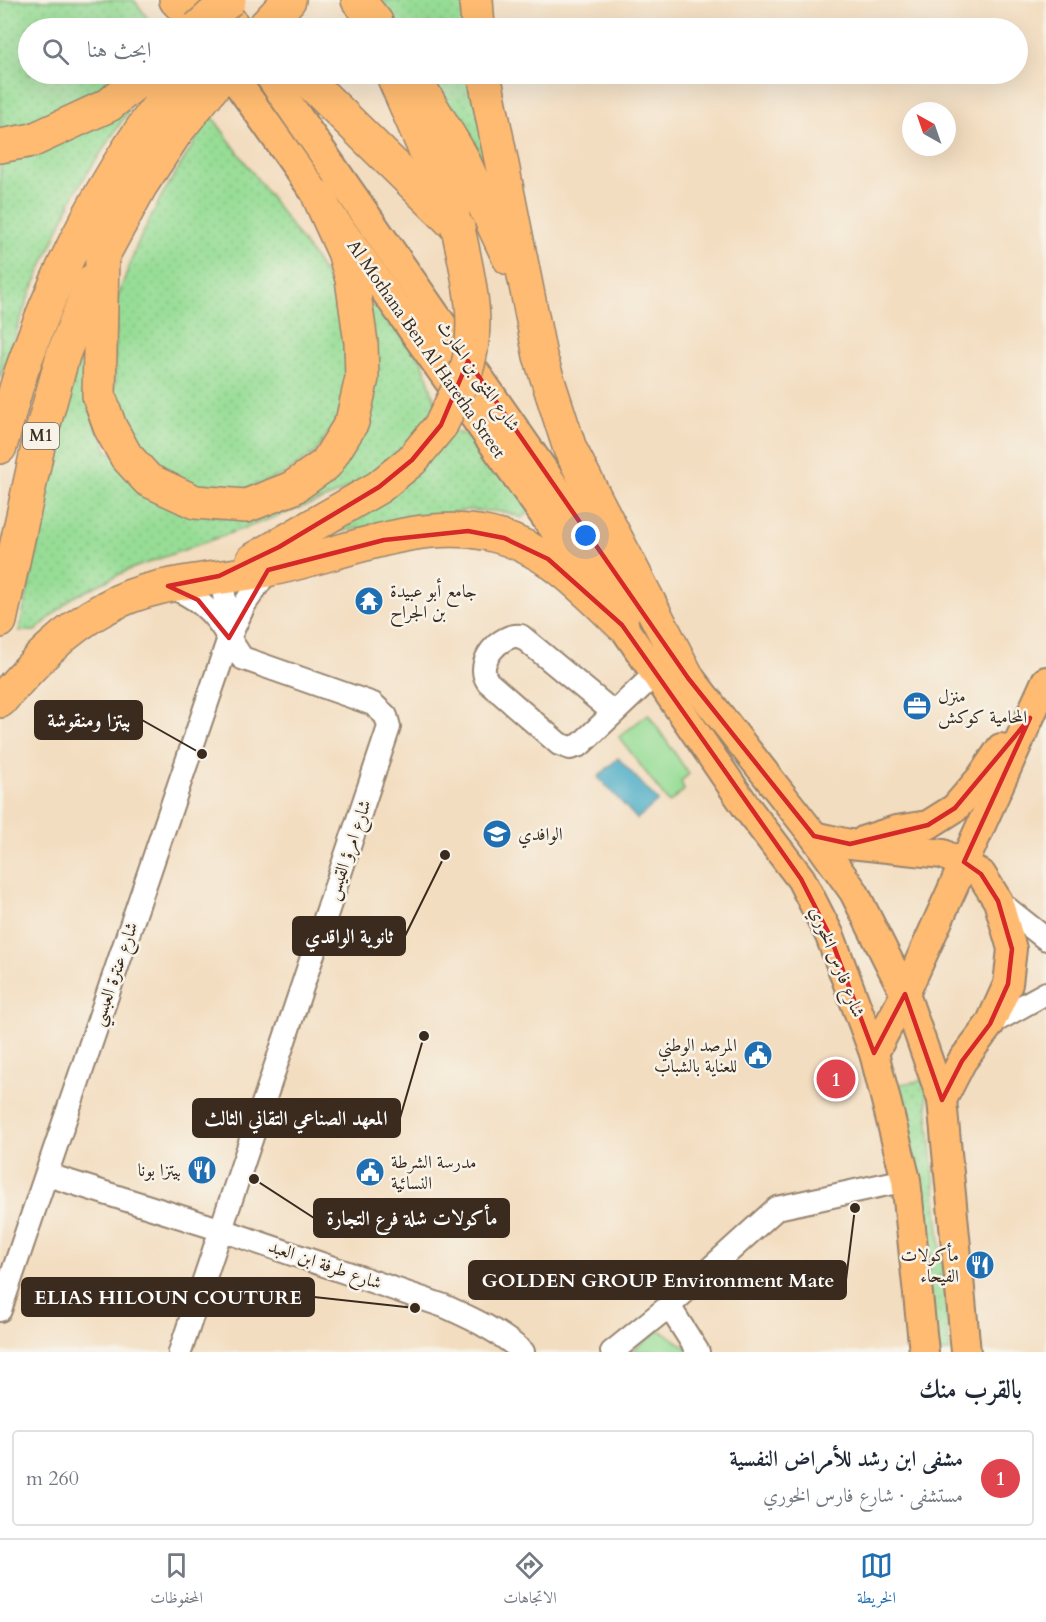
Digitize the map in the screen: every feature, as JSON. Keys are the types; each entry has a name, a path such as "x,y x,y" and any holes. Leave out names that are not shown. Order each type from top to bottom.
{"highway":[{"path":"188,13 230,0 248,18"},
{"path":"234,18 252,0"},
{"path":"272,18 289,0"},
{"path":"476,0 477,18"},
{"path":"0,146 33,140 109,105 134,84"},
{"path":"175,84 154,110 113,172 88,249 99,396 110,427 126,456 148,480 195,502 246,506 292,488 326,464 352,422 362,378 361,343 352,279 344,252 318,197"},
{"path":"88,249 215,84"},
{"path":"311,84 458,228"},
{"path":"219,576 279,547 379,487 411,460 441,425 465,373 472,334 474,301 458,228 396,84"},
{"path":"418,84 461,156 524,286"},
{"path":"486,84 515,225 524,286 540,356 570,449 688,678"},
{"name":"M1","path":"0,447 23,364 88,249"},
{"name":"M1","path":"0,621 39,442 88,249"},
{"path":"0,700 38,657 73,628 106,607 168,586 219,576 268,570 416,533 443,530 488,534 526,546 570,575 622,625"}],"main road":[{"path":"217,0 230,18"},
{"name":"Al Mothana Ben Al Haretha Street","path":"238,84 622,625"},
{"name":"شارع المثنى بن الحارث","path":"275,84 688,678"},
{"name":"شارع فارس الخوري","path":"622,625 747,808 801,879 830,936 874,1053 906,1180 924,1352"},
{"path":"688,678 814,836 854,892 905,994 942,1100 966,1352"},
{"path":"874,1053 905,994 1046,681"},
{"path":"850,844 896,830 928,825 955,808 980,779 1001,747 1030,718"},
{"path":"814,836 850,844 943,854 964,862 981,874 998,901 1011,949 1008,984 990,1024 962,1061 942,1100"}],"street":[{"name":"شارع عنترة العبسي","path":"0,1310 48,1175 229,638 244,605 268,570"},
{"path":"219,576 224,594 229,638"},
{"path":"168,586 198,600 221,623 229,638"},
{"path":"614,713 521,636 505,638 484,664 484,676 488,682 564,747 580,745 656,674"},
{"name":"شارع امرؤ القيس","path":"180,1352 389,727 386,716 379,707 249,662 236,652 229,638"},
{"path":"998,901 1046,939"},
{"path":"990,1024 1046,993"},
{"name":"شارع طرفة ابن العبد","path":"48,1175 222,1230 444,1306 479,1321 507,1338 522,1352"},
{"path":"612,1352 669,1306 777,1208 906,1180"},
{"path":"669,1306 698,1352"}],"highlighted area":[{"path":"468,361 688,678 814,836 850,844 928,825 955,808 1030,718 964,862 981,874 998,901 1012,949 1008,984 990,1024 962,1061 942,1100 905,994 874,1053 830,936 801,879 622,625 548,559 504,538 468,531 384,540 268,570 229,638 198,600 168,586 219,576 279,547 379,487 412,460 441,425"}],"green space":[{"path":"0,0 134,0 148,18 18,18 18,84 112,84 96,98 26,130 0,134"},
{"path":"374,0 463,0 464,18 387,18"},
{"path":"430,84 471,84 495,188"},
{"path":"129,110 75,192 28,298 0,379 0,157"},
{"path":"211,115 315,259 338,295 349,375 340,415 316,452 283,475 242,490 199,487 161,470 141,449 124,424 114,394 117,299 137,245 161,197"},
{"path":"378,303 422,361 436,404 415,437 376,473 330,497 128,570 72,598 35,631 19,631 38,544 50,466 79,362 91,363 106,450 223,518 355,444 367,307"},
{"path":"452,431 475,437 532,511 522,518 506,512 467,510 284,541"},
{"path":"648,714 689,774 681,781 684,790 669,803 619,737"},
{"path":"925,1080 950,1352 935,1352 894,1085"},
{"path":"660,1330 694,1352 631,1352"}],"water":[{"path":"618,758 658,801 637,819 598,777"}],"place":[{"name":"جامع أبو عبيدة بن الجراح","path":"369,601"},
{"name":"منزل المحامية كوكش","path":"917,706"},
{"name":"بيتزا ومنقوشة","path":"202,754"},
{"name":"الوافدي","path":"497,834"},
{"name":"ثانوية الواقدي","path":"445,855"},
{"name":"المعهد الصناعي التقاني الثالث","path":"424,1036"},
{"name":"المرصد الوطني للعناية بالشباب","path":"758,1055"},
{"name":"مشفى ابن رشد للأمراض النفسية","path":"836,1079"},
{"name":"بيتزا بونا","path":"202,1170"},
{"name":"مدرسة الشرطة النسائية","path":"370,1172"},
{"name":"مأكولات شلة فرع التجارة","path":"254,1179"},
{"name":"GOLDEN GROUP Environment Mate","path":"855,1208"},
{"name":"مأكولات الفيحاء","path":"980,1265"},
{"name":"ELIAS HILOUN COUTURE","path":"415,1308"}]}
